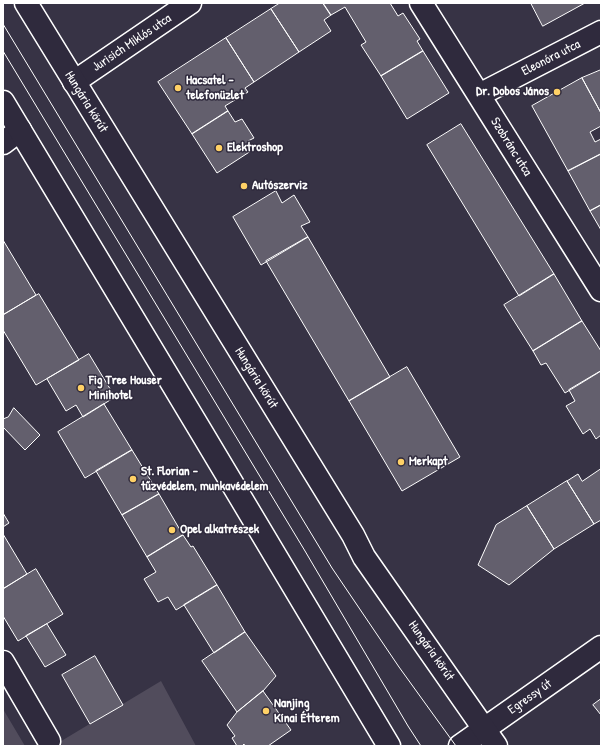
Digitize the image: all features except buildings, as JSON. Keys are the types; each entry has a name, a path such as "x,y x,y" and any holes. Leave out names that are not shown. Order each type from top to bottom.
{"main road":[{"name":"Hungária körút","path":"26,3 349,528 364,557 461,693 490,737"},
{"name":"Jurisich Miklós utca","path":"74,82 190,3"},
{"name":"Szobránc utca","path":"421,3 601,290"},
{"name":"Eleonóra utca","path":"479,95 601,32"},
{"path":"3,102 389,746"},
{"path":"3,143 20,130"},
{"name":"Egressy út","path":"460,746 490,737 601,648"},
{"path":"3,662 49,741"}],"shaded area":[{"path":"161,681 196,746 53,746"},
{"path":"3,709 25,746 3,746"}],"tram line":[{"path":"3,24 332,568 399,667 456,746"},
{"path":"3,51 421,746"}],"place":[{"name":"Hacsatel - telefonüzlet","path":"178,88"},
{"name":"Dr. Dobos János","path":"557,92"},
{"name":"Elektroshop","path":"219,148"},
{"name":"Autószerviz","path":"244,186"},
{"name":"Fig Tree Houser Minihotel","path":"81,388"},
{"name":"Merkapt","path":"401,462"},
{"name":"St. Florian - tűzvédelem, munkavédelem","path":"133,479"},
{"name":"Opel alkatrészek","path":"172,530"},
{"name":"Nanjing Kínai Étterem","path":"266,711"}]}
